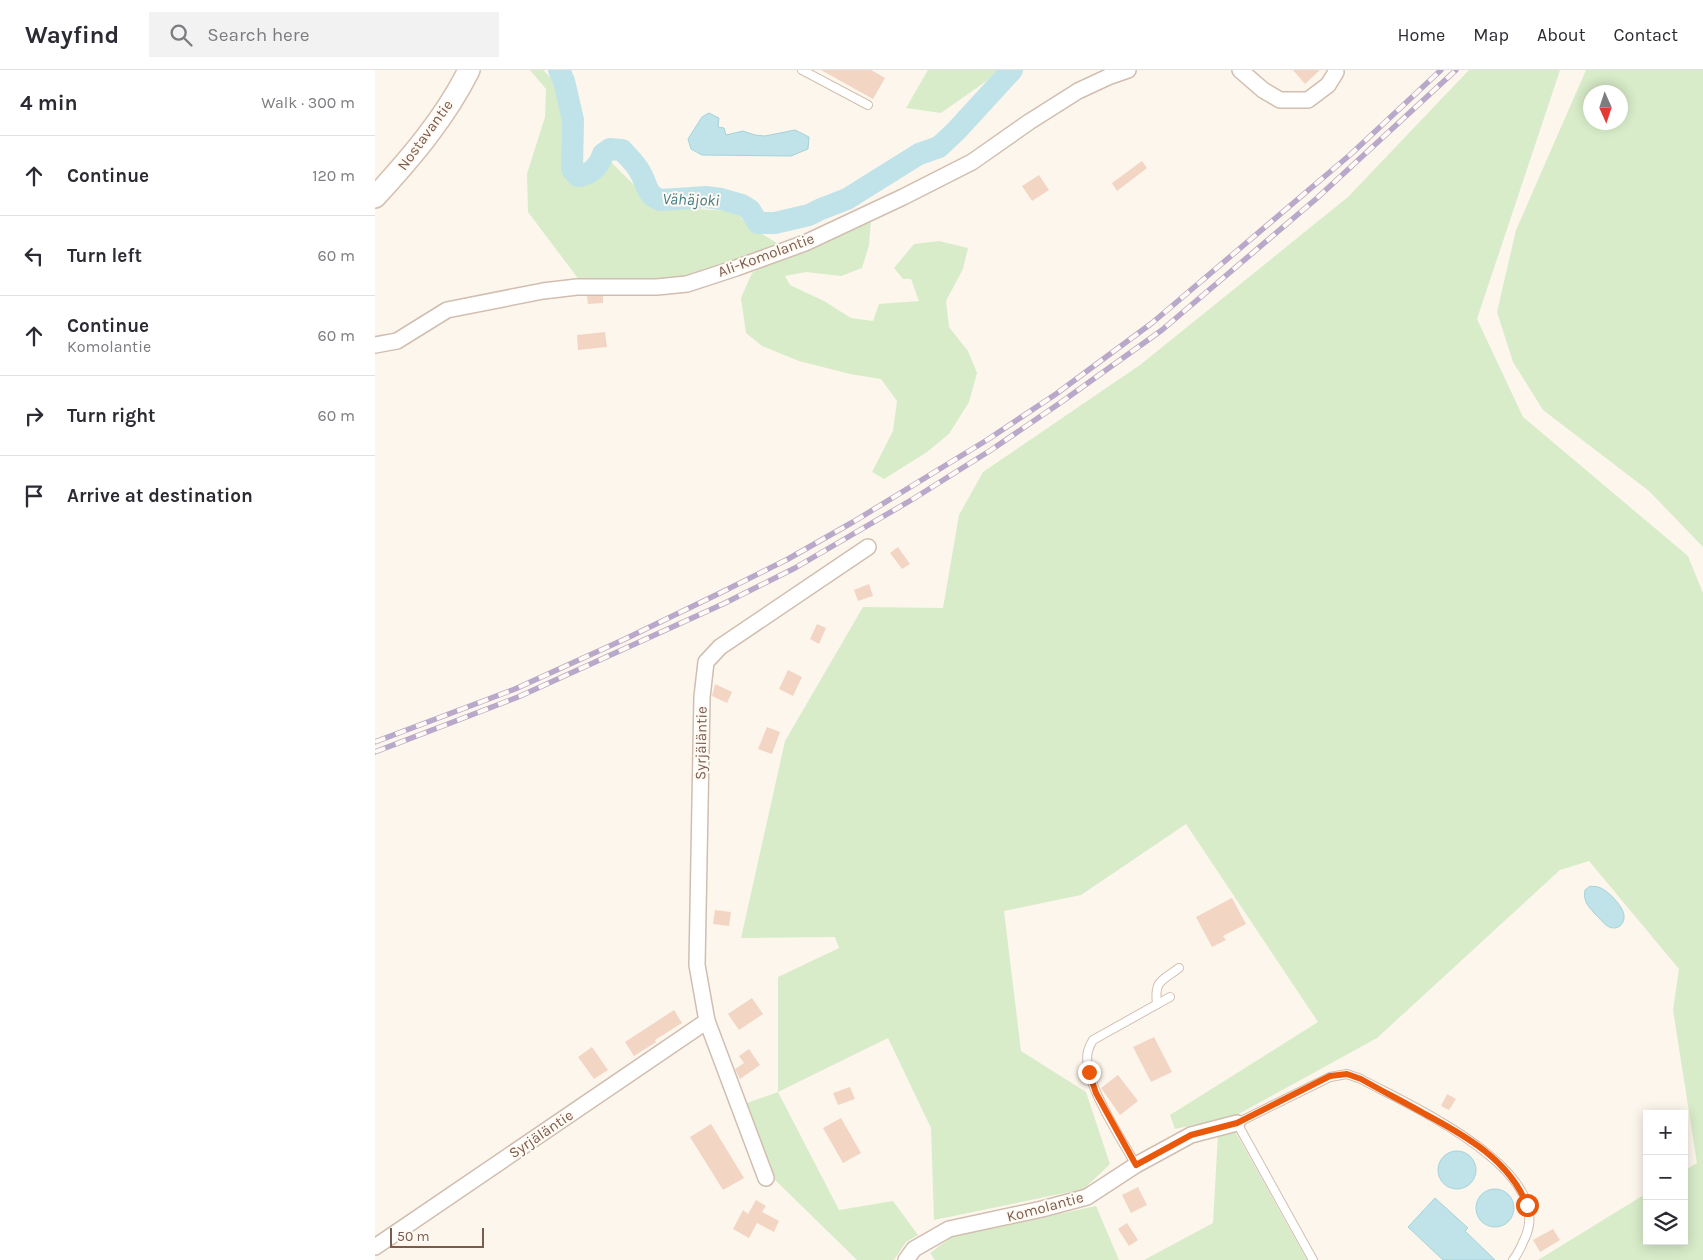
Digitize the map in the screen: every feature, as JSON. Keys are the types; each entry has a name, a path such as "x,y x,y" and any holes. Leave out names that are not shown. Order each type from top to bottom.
{"street":[{"name":"Nostavantie","path":"375,197 402,168 435,124 469,70"},
{"name":"Ali-Komolantie","path":"375,345 397,341 447,310 543,291 571,288 657,287 687,284 805,243 972,162 1029,122 1078,91 1128,70"},
{"path":"1240,70 1263,90 1280,100 1308,100 1329,85 1336,72"},
{"name":"Syrjäläntie","path":"766,1178 707,1021 697,965 702,697 706,662 720,647 868,547"},
{"name":"Syrjäläntie","path":"375,1247 707,1021"},
{"name":"Komolantie","path":"906,1260 915,1249 949,1229 1042,1210 1087,1197 1136,1165 1191,1135 1237,1123"}],"lane":[{"path":"802,70 868,105"},
{"path":"1157,1004 1155,992 1157,984 1179,968"},
{"path":"1136,1165 1096,1093 1089,1072 1087,1052 1093,1040 1170,997"},
{"path":"1313,1260 1237,1123 1330,1076 1347,1074 1361,1079 1463,1134 1491,1155 1513,1178 1522,1191 1529,1219 1527,1235 1517,1256 1513,1260"}],"green space":[{"path":"530,70 543,70 554,81 563,116 566,157 570,174 584,181 608,159 652,203 677,208 734,211 748,225 780,245 682,277 656,282 580,281 528,212 527,174 545,117 546,89"},
{"path":"928,70 1002,70 941,113 906,108"},
{"path":"1469,70 1560,70 1477,319 1523,417 1688,556 1703,593 1703,1260 1538,1260 1643,1195 1643,1245 1688,1245 1688,1169 1697,1163 1673,1010 1679,969 1589,861 1560,870 1377,1038 1235,1116 1175,1129 1170,1115 1318,1022 1186,824 1081,895 1004,911 1021,1051 1086,1092 1110,1164 1084,1189 934,1220 931,1128 888,1038 778,1092 778,977 839,948 835,937 741,938 785,741 863,607 943,608 959,515 983,472 1140,365 1348,197"},
{"path":"1586,70 1703,70 1703,547 1649,491 1543,410 1513,362 1497,312 1516,230"},
{"path":"871,220 869,245 862,268 841,276 806,272 785,276 790,285 824,301 851,318 873,321 879,304 919,301 911,279 903,279 894,268 914,244 939,241 968,248 963,269 946,301 949,327 968,351 977,373 969,402 949,434 927,452 884,479 872,472 893,431 897,401 881,379 850,374 799,361 762,346 746,333 741,298 752,273 780,256"},
{"path":"778,1092 839,1210 893,1201 918,1235 906,1242 894,1260 857,1260 770,1175 744,1104"},
{"path":"1235,1131 1307,1260 1144,1260 1213,1223 1218,1134"},
{"path":"1096,1206 1119,1260 935,1260 930,1253 952,1237"}],"water":[{"path":"709,113 719,118 718,127 724,128 726,135 743,131 765,136 795,130 809,137 808,149 791,156 702,155 691,149 688,139 702,117"},
{"path":"1590,886 1602,888 1618,903 1624,915 1623,922 1619,927 1613,928 1606,925 1588,906 1585,900 1585,890"},
{"path":"1457,1151 1471,1156 1476,1170 1471,1184 1457,1189 1443,1184 1438,1170 1443,1156"},
{"path":"1495,1189 1509,1194 1514,1208 1509,1222 1495,1227 1481,1222 1476,1208 1481,1194"},
{"path":"1435,1198 1468,1228 1465,1231 1495,1260 1443,1260 1408,1227"}],"building":[{"path":"821,70 871,70 885,78 873,99"},
{"path":"1293,70 1320,70 1305,84"},
{"path":"1142,161 1147,168 1117,191 1112,183"},
{"path":"1039,175 1049,190 1032,201 1022,186"},
{"path":"587,296 603,296 603,303 588,304"},
{"path":"605,332 607,347 578,350 577,335"},
{"path":"898,547 910,564 902,569 890,553"},
{"path":"869,584 873,596 858,601 854,590"},
{"path":"817,624 826,628 819,644 810,639"},
{"path":"788,670 802,677 793,696 779,689"},
{"path":"715,684 732,692 727,703 712,696"},
{"path":"767,727 780,732 772,754 758,749"},
{"path":"1232,898 1246,924 1223,936 1226,940 1212,947 1196,917"},
{"path":"715,910 731,912 729,926 713,924"},
{"path":"752,998 763,1014 739,1030 728,1014"},
{"path":"674,1010 682,1023 634,1056 625,1042"},
{"path":"1154,1037 1172,1072 1151,1082 1133,1047"},
{"path":"592,1047 608,1070 594,1079 578,1057"},
{"path":"749,1049 760,1065 740,1079 735,1069 744,1063 739,1056"},
{"path":"1118,1075 1138,1101 1120,1115 1101,1088"},
{"path":"850,1087 855,1099 838,1105 833,1093"},
{"path":"1447,1094 1456,1099 1449,1110 1441,1106"},
{"path":"841,1118 861,1153 843,1163 823,1128"},
{"path":"711,1124 744,1178 723,1190 690,1137"},
{"path":"1138,1187 1147,1205 1131,1213 1122,1195"},
{"path":"756,1200 766,1206 762,1212 779,1221 774,1232 757,1223 749,1238 733,1229 743,1210 748,1214"},
{"path":"1127,1223 1138,1240 1129,1246 1118,1229"},
{"path":"1553,1229 1560,1240 1540,1252 1533,1240"}],"waterway":[{"name":"Vähäjoki","path":"559,70 564,81 573,120 572,169 578,176 587,174 594,169 600,162 603,154 610,149 622,150 636,166 647,189 656,198 661,200 706,197 721,199 742,205 750,210 758,223 775,223 809,215 847,199 919,154 939,147 1012,70"}],"railway":[{"path":"375,742 515,689 718,594 788,559 853,522 987,440 1056,394 1152,323 1351,154 1441,70"},
{"path":"375,752 518,697 723,604 795,568 913,499 991,450 1162,330 1316,199 1456,70"}],"route":[{"path":"1089,1072 1096,1093 1136,1165 1191,1135 1237,1123 1330,1076 1347,1074 1361,1079 1463,1134 1491,1155 1513,1178 1522,1191 1527,1205"}]}
